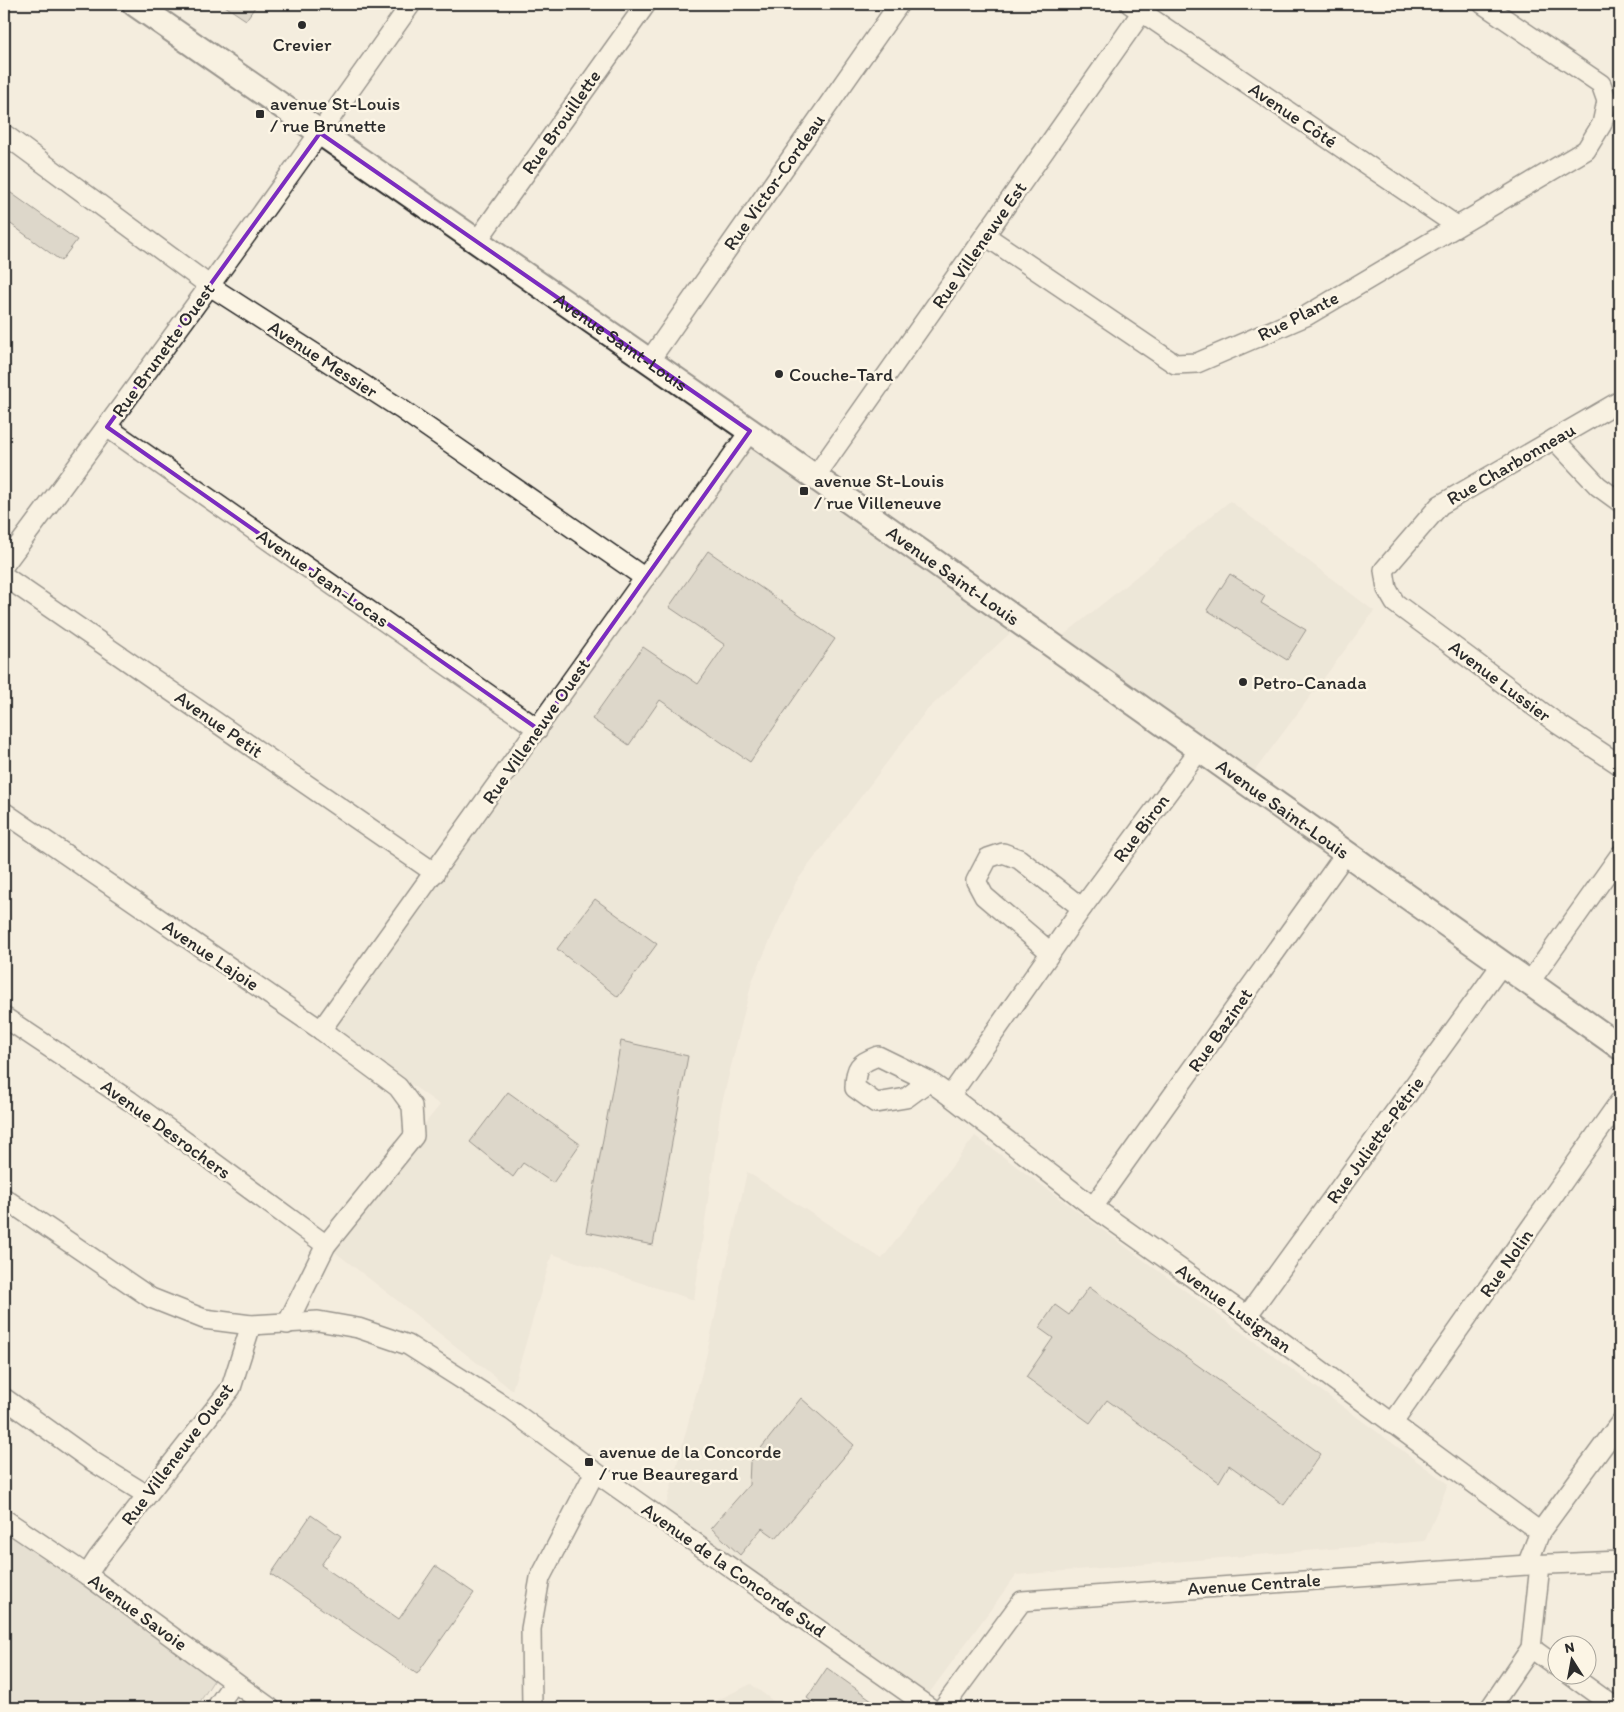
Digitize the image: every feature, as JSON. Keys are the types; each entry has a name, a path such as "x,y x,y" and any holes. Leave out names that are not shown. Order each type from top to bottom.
{"main road":[{"name":"Avenue Saint-Louis","path":"135,4 750,431 1620,1047"}],"street":[{"name":"Rue Brunette Ouest","path":"4,565 210,286 411,4"},
{"name":"Rue Brouillette","path":"477,241 646,4"},
{"name":"Rue Victor-Cordeau","path":"649,361 898,4"},
{"name":"Rue Plante","path":"986,236 1175,364 1197,363 1306,316 1586,150 1602,124 1607,101 1601,84 1483,4"},
{"name":"Avenue Côté","path":"1136,8 1457,226"},
{"name":"Rue Villeneuve Est","path":"815,477 986,236 1136,8"},
{"name":"Avenue Messier","path":"4,134 210,286 401,409 645,578"},
{"name":"Rue Charbonneau","path":"1387,589 1384,570 1440,505 1620,401"},
{"name":"Avenue Jean-Locas","path":"107,427 538,729"},
{"name":"Rue Villeneuve Ouest","path":"321,1030 750,431"},
{"path":"1554,439 1598,486 1620,502"},
{"name":"Avenue Petit","path":"4,576 435,873"},
{"name":"Avenue Lussier","path":"1387,589 1394,603 1558,724 1620,765"},
{"name":"Rue Biron","path":"950,1096 1050,952 1200,749"},
{"name":"Avenue Lajoie","path":"4,812 321,1030 398,1087 412,1106 414,1136 326,1245"},
{"path":"1050,952 984,896 976,881 988,858 1003,853 1019,858 1082,908"},
{"name":"Rue Bazinet","path":"1093,1207 1346,853"},
{"path":"1529,983 1620,855"},
{"name":"Rue Juliette-Pétrie","path":"1247,1316 1502,964"},
{"name":"Avenue Desrochers","path":"4,1017 130,1101 326,1245"},
{"name":"Avenue Lusignan","path":"929,1081 1093,1207 1247,1316 1540,1532"},
{"name":"Rue Nolin","path":"1392,1424 1620,1101"},
{"name":"Avenue de la Concorde Sud","path":"4,1198 151,1298 204,1318 251,1325 318,1321 358,1328 408,1345 512,1411 595,1472 930,1708"},
{"path":"287,1324 326,1245"},
{"name":"Rue Villeneuve Ouest","path":"87,1576 98,1558 230,1388 251,1325"},
{"path":"4,1398 92,1461 147,1495"},
{"path":"1490,1708 1531,1648 1534,1565 1540,1532 1620,1423"},
{"path":"532,1708 531,1628 540,1578 595,1472"},
{"name":"Avenue Savoie","path":"4,1519 87,1576 270,1708"},
{"name":"Avenue Centrale","path":"943,1708 1022,1600 1534,1565 1620,1561"},
{"path":"1531,1648 1546,1659"},
{"path":"216,1708 234,1682"},
{"path":"1583,1684 1616,1708"}],"highlighted area":[{"path":"320,133 750,431 538,729 107,427"}],"shaded area":[{"path":"750,431 1021,623 926,711 796,882 752,981 721,1107 694,1300 552,1254 512,1390 326,1245 440,1105 334,1029"},
{"path":"1230,501 1374,611 1250,777 1054,643"},
{"path":"975,1136 1448,1484 1425,1541 1016,1575 927,1696 665,1509 706,1357 747,1172 882,1259"},
{"path":"4,1516 226,1661 196,1708 4,1708"},
{"path":"751,1684 782,1708 701,1708"}],"building":[{"path":"222,4 257,4 246,20"},
{"path":"4,188 77,240 61,261 4,219"},
{"path":"708,551 835,639 750,762 660,700 629,745 592,719 643,647 698,684 725,645 669,607"},
{"path":"1230,574 1265,596 1261,603 1306,630 1287,660 1207,610"},
{"path":"595,899 657,944 618,997 557,949"},
{"path":"621,1041 688,1056 653,1245 586,1232"},
{"path":"508,1092 580,1144 553,1183 523,1163 513,1177 470,1142"},
{"path":"1089,1287 1321,1454 1284,1505 1229,1465 1219,1482 1107,1400 1090,1423 1026,1377 1053,1338 1039,1328 1055,1305 1069,1315"},
{"path":"801,1398 854,1445 776,1538 762,1528 740,1555 711,1528 749,1485 750,1462"},
{"path":"311,1515 341,1536 321,1565 399,1619 435,1566 474,1593 417,1674 271,1574"},
{"path":"827,1668 883,1708 820,1708 807,1698"}],"place":[{"name":"Crevier","path":"302,25"},
{"name":"avenue St-Louis / rue Brunette","path":"260,114"},
{"name":"Couche-Tard","path":"779,374"},
{"name":"avenue St-Louis / rue Villeneuve","path":"804,491"},
{"name":"Petro-Canada","path":"1243,682"},
{"name":"avenue de la Concorde / rue Beauregard","path":"589,1462"}]}
